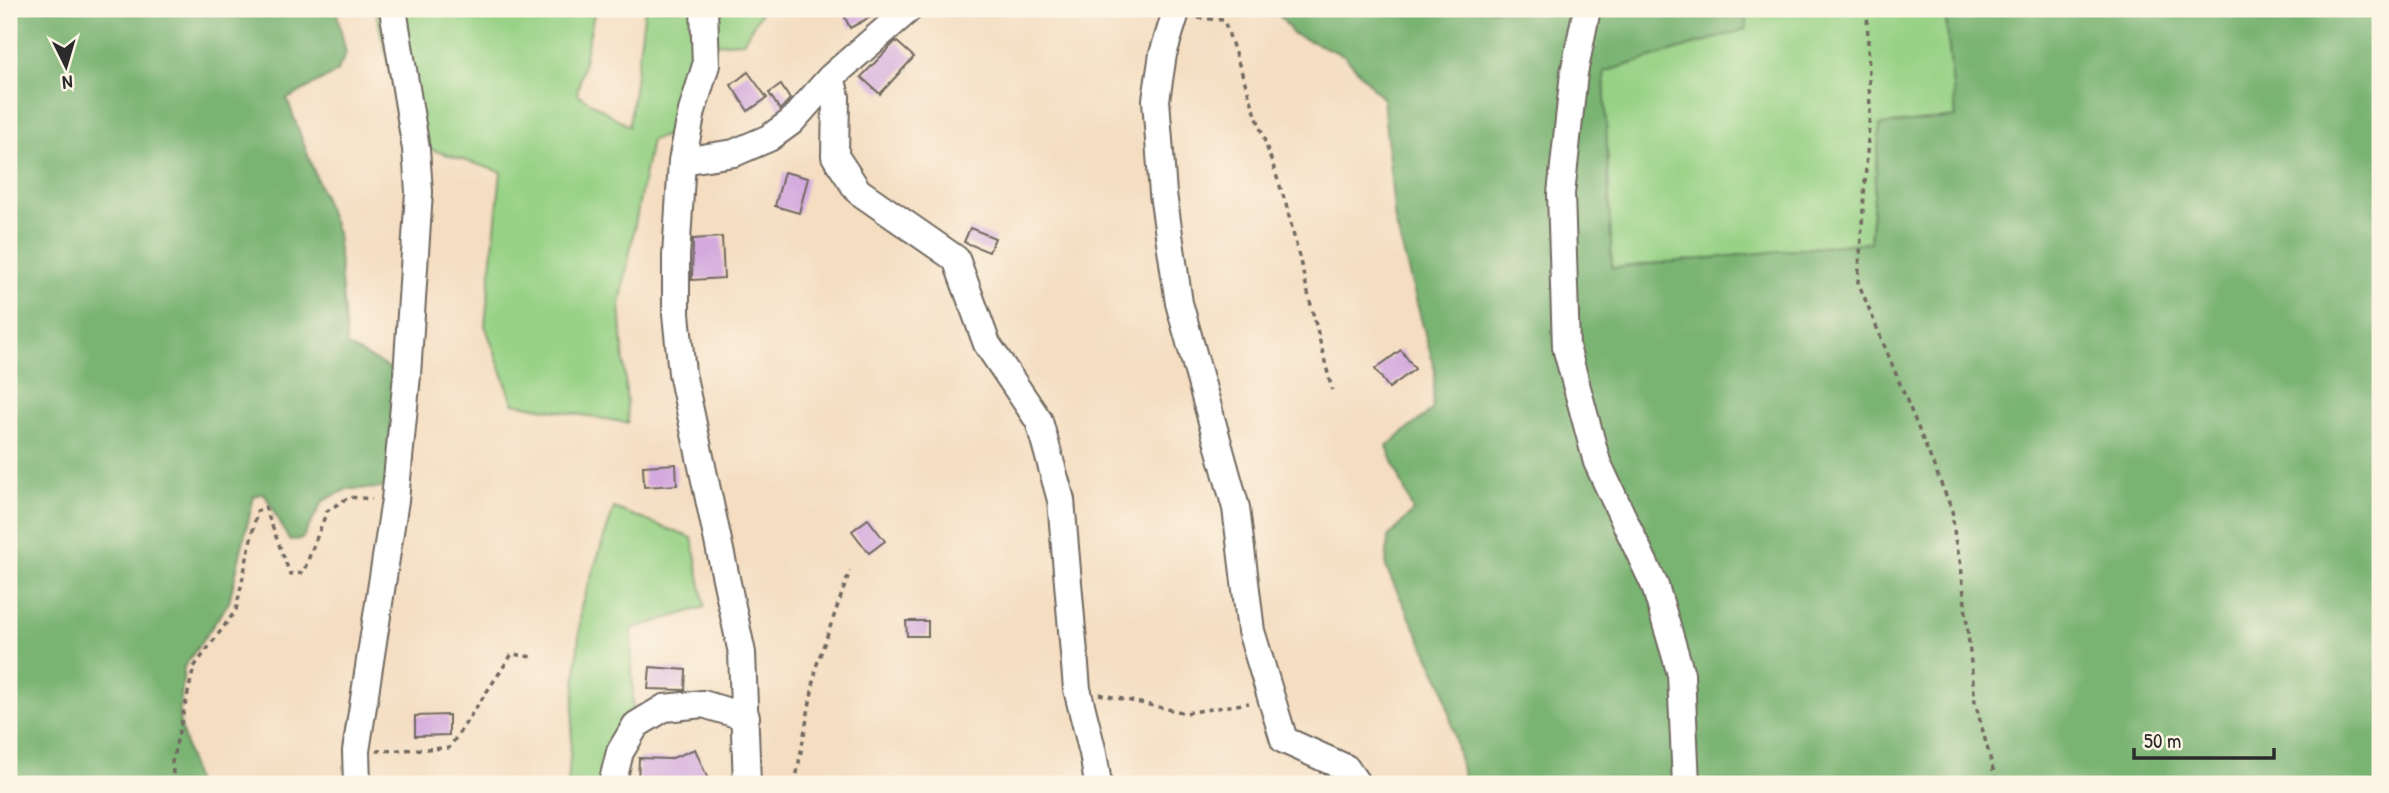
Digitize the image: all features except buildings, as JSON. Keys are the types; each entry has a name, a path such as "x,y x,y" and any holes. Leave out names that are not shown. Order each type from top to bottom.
{"street":[{"path":"357,784 356,751 396,500 419,192 416,149 393,9"},
{"path":"704,9 706,65 692,111 682,161 676,256 676,314 682,373 742,653 747,784"},
{"path":"682,161 734,153 769,138 791,122 831,77 909,9"},
{"path":"1587,9 1574,73 1561,194 1566,347 1597,462 1655,586 1681,674 1686,784"},
{"path":"1176,13 1163,54 1156,100 1163,194 1179,303 1236,508 1251,631 1284,740 1346,768 1357,784"},
{"path":"831,77 836,97 835,156 858,191 956,259 987,344 1039,421 1061,500 1077,689 1098,784"},
{"path":"612,784 620,752 636,725 664,708 703,704 746,717"}],"path":[{"path":"1867,9 1870,111 1858,282 1952,510 1961,565 1975,702 1997,784"},
{"path":"1176,13 1224,19 1286,204 1332,390"},
{"path":"174,784 172,762 194,667 236,610 257,511 265,507 290,574 303,573 327,511 349,497 396,500"},
{"path":"795,784 817,664 850,571"},
{"path":"356,751 449,748 512,654 532,657"},
{"path":"1077,689 1186,713 1272,699"}],"green space":[{"path":"9,9 336,9 346,53 337,72 287,99 337,233 347,346 397,372 386,488 347,489 323,501 302,539 289,540 264,493 254,496 229,602 184,667 179,719 196,784 9,784"},
{"path":"375,9 595,9 577,94 629,126 645,9 763,9 743,42 693,45 669,135 651,140 620,304 628,423 513,403 485,325 501,172 408,142"},
{"path":"1275,9 1746,9 1746,29 1604,72 1612,268 1870,242 1880,125 1956,117 1945,9 2380,9 2380,784 1465,784 1443,686 1386,568 1388,538 1413,511 1387,446 1432,410 1435,371 1395,221 1383,99 1344,55 1293,34"},
{"path":"1746,9 1945,9 1956,117 1880,126 1870,242 1612,268 1604,72 1746,29"},
{"path":"614,508 692,538 705,607 631,629 633,709 618,784 568,784 581,607"}]}
